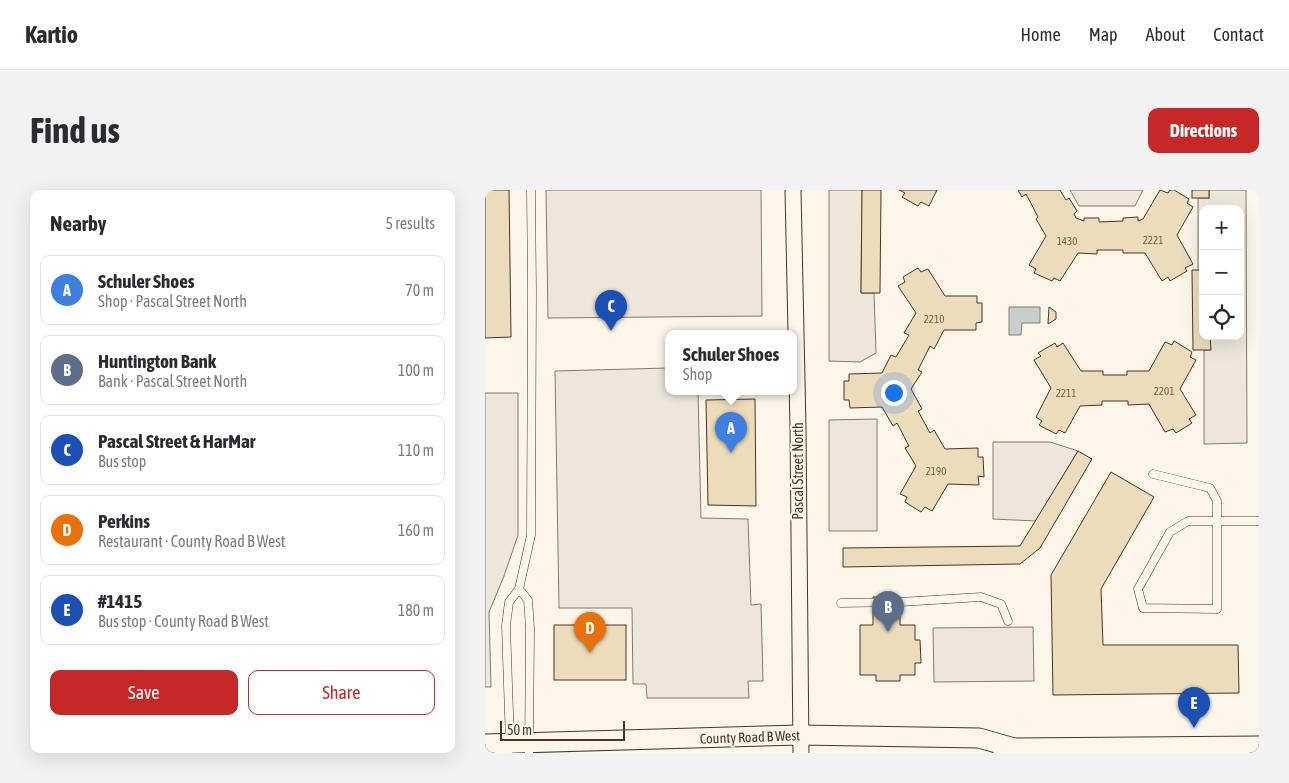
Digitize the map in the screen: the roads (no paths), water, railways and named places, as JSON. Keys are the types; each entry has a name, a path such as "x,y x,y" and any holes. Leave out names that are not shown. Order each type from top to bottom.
{"street":[{"name":"Pascal Street North","path":"793,190 796,330"},
{"name":"Pascal Street North","path":"797,380 801,744"},
{"name":"County Road B West","path":"485,744 509,748 529,748 801,744 979,738 1014,748"},
{"name":"County Road B West","path":"995,753 1014,748 1259,746"}],"lane":[{"path":"509,748 506,626 509,602 519,588 531,535 533,290 531,190"},
{"path":"1153,474 1209,488 1217,501 1217,521 1217,609 1143,608 1138,589 1170,532 1188,520 1217,521 1259,522"},
{"path":"519,588 528,600 530,619 529,748"},
{"path":"841,603 900,602 981,597 1001,604 1008,621"}],"place":[{"name":"Pascal Street & HarMar","path":"611,331"},
{"name":"Schuler Shoes","path":"731,453"},
{"name":"Huntington Bank","path":"888,632"},
{"name":"Perkins","path":"590,653"},
{"name":"#1415","path":"1194,728"}]}
